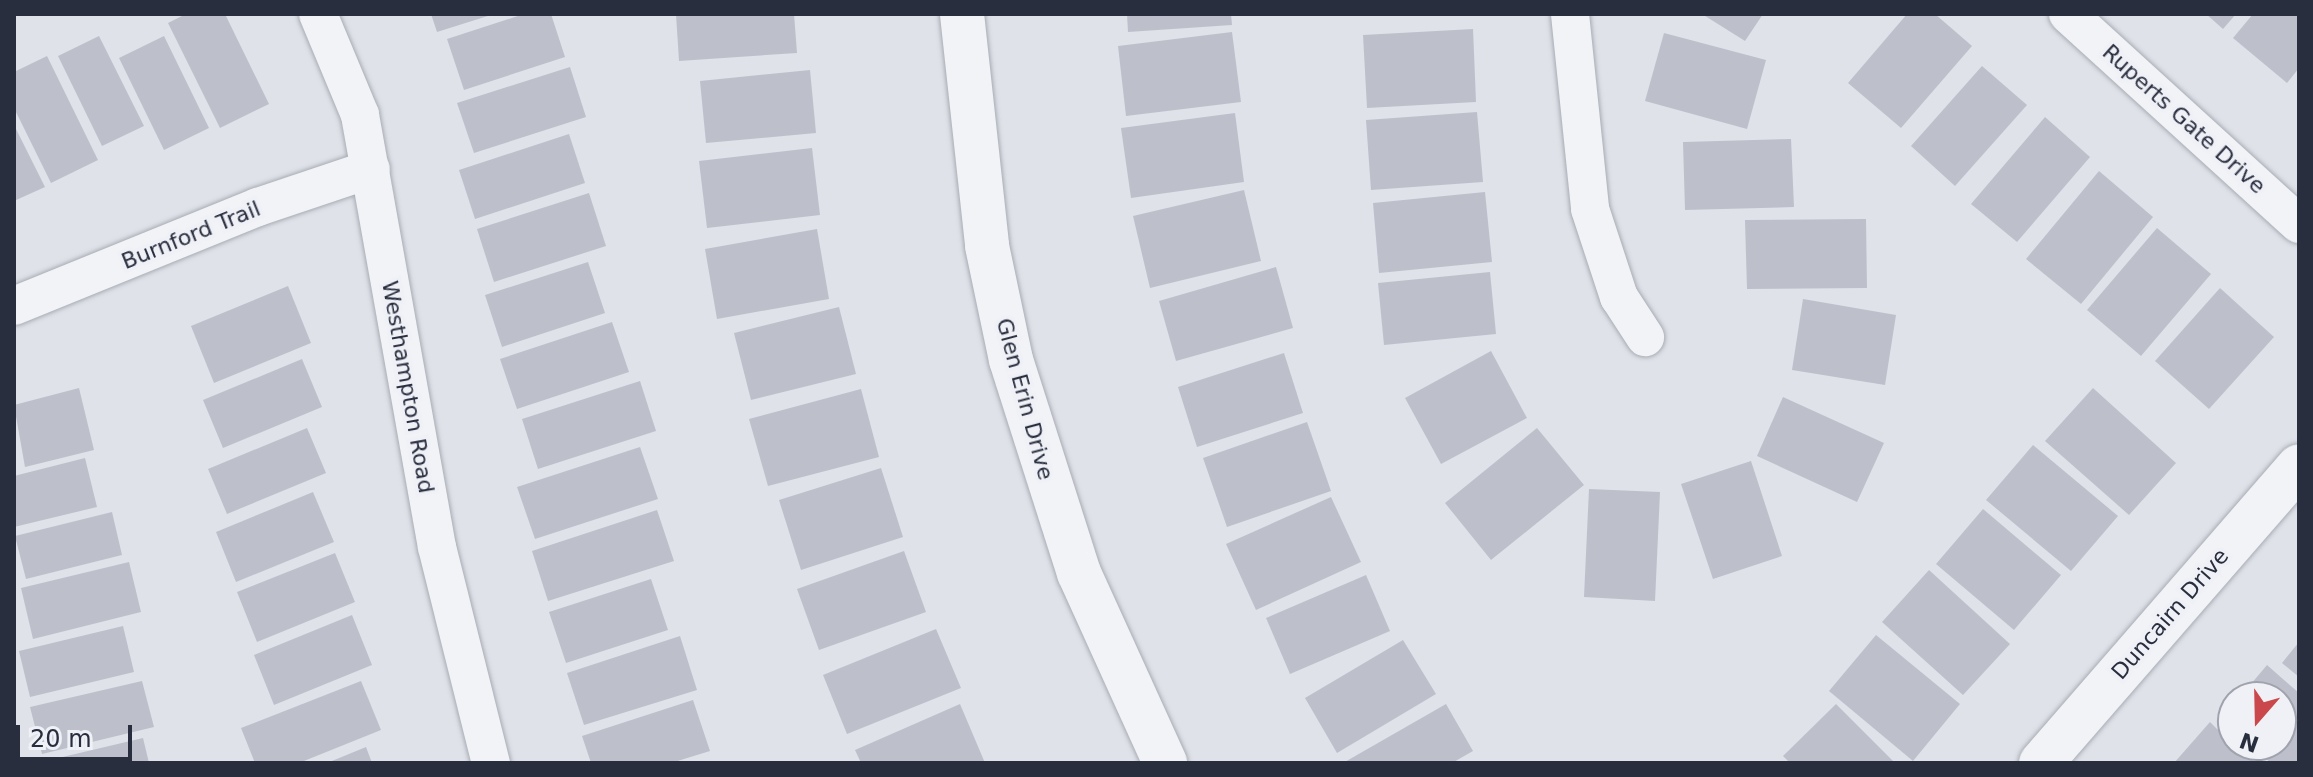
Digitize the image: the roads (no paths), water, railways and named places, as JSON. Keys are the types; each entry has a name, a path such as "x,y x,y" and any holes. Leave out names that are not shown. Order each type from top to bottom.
{"street":[{"name":"Westhampton Road","path":"318,14 360,115 437,547 491,763"},
{"name":"Glen Erin Drive","path":"962,14 987,246 1011,360 1079,573 1165,763"},
{"path":"1570,14 1590,209 1619,297 1645,337"},
{"name":"Ruperts Gate Drive","path":"2068,14 2299,224"},
{"name":"Burnford Trail","path":"14,306 258,207 371,169"},
{"name":"Duncairn Drive","path":"2041,763 2299,466"}]}
